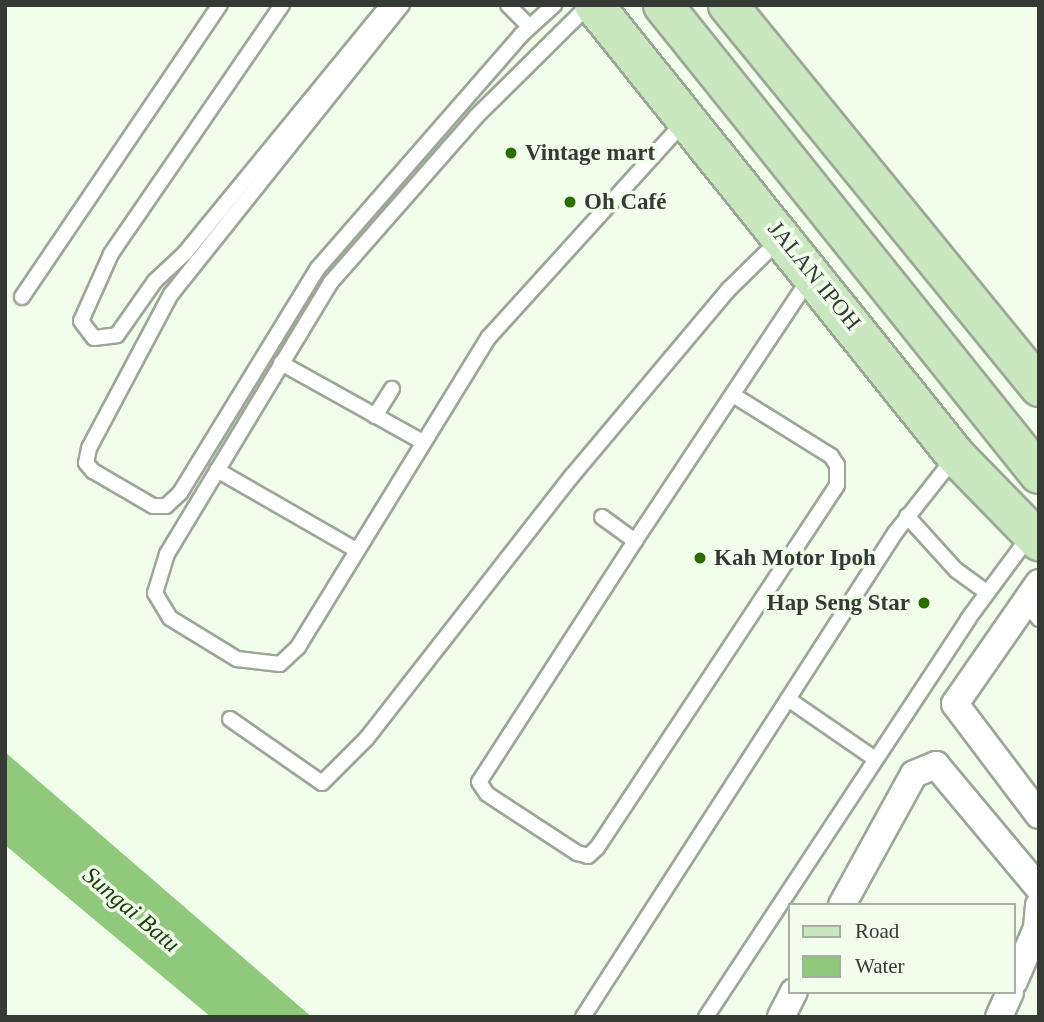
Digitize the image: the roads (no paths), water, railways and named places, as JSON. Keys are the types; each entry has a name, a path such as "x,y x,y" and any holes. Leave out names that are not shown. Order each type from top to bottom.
{"main road":[{"name":"JALAN IPOH","path":"592,5 813,274 956,456 1035,537"},
{"path":"663,5 1039,474"},
{"path":"728,5 1039,387"}],"street":[{"path":"1034,601 955,704 1039,815"},
{"path":"843,903 914,774 936,765 1039,888"},
{"path":"1016,976 1037,929 1039,905"},
{"path":"781,1017 793,994"},
{"path":"999,1017 1009,994"}],"lane":[{"path":"22,297 220,5"},
{"path":"282,5 111,254 80,321 94,338 117,335 155,281 185,253 388,5"},
{"path":"402,5 171,294 89,448 86,463 93,471 153,506 166,506 180,493 318,268 529,26 554,5"},
{"path":"508,5 529,26"},
{"path":"592,5 476,117 331,282 167,554 155,593 170,618 237,659 280,664 298,647 421,441 489,337 687,119"},
{"path":"229,719 322,783 367,738 572,476 720,300 783,237"},
{"path":"733,395 831,456 837,464 836,485 597,848 588,856 577,853 498,801 479,782 635,541 813,274"},
{"path":"282,363 421,441"},
{"path":"375,416 392,388"},
{"path":"583,1017 907,516 956,456"},
{"path":"217,470 356,550"},
{"path":"907,516 956,570 986,592"},
{"path":"602,517 635,541"},
{"path":"706,1017 874,758 986,592 1035,537"},
{"path":"788,699 874,758"}],"water":[{"name":"Sungai Batu","path":"5,752 312,1017 211,1017 5,845"}],"place":[{"name":"Vintage mart","path":"511,153"},
{"name":"Oh Café","path":"570,202"},
{"name":"Kah Motor Ipoh","path":"700,558"},
{"name":"Hap Seng Star","path":"924,603"}]}
